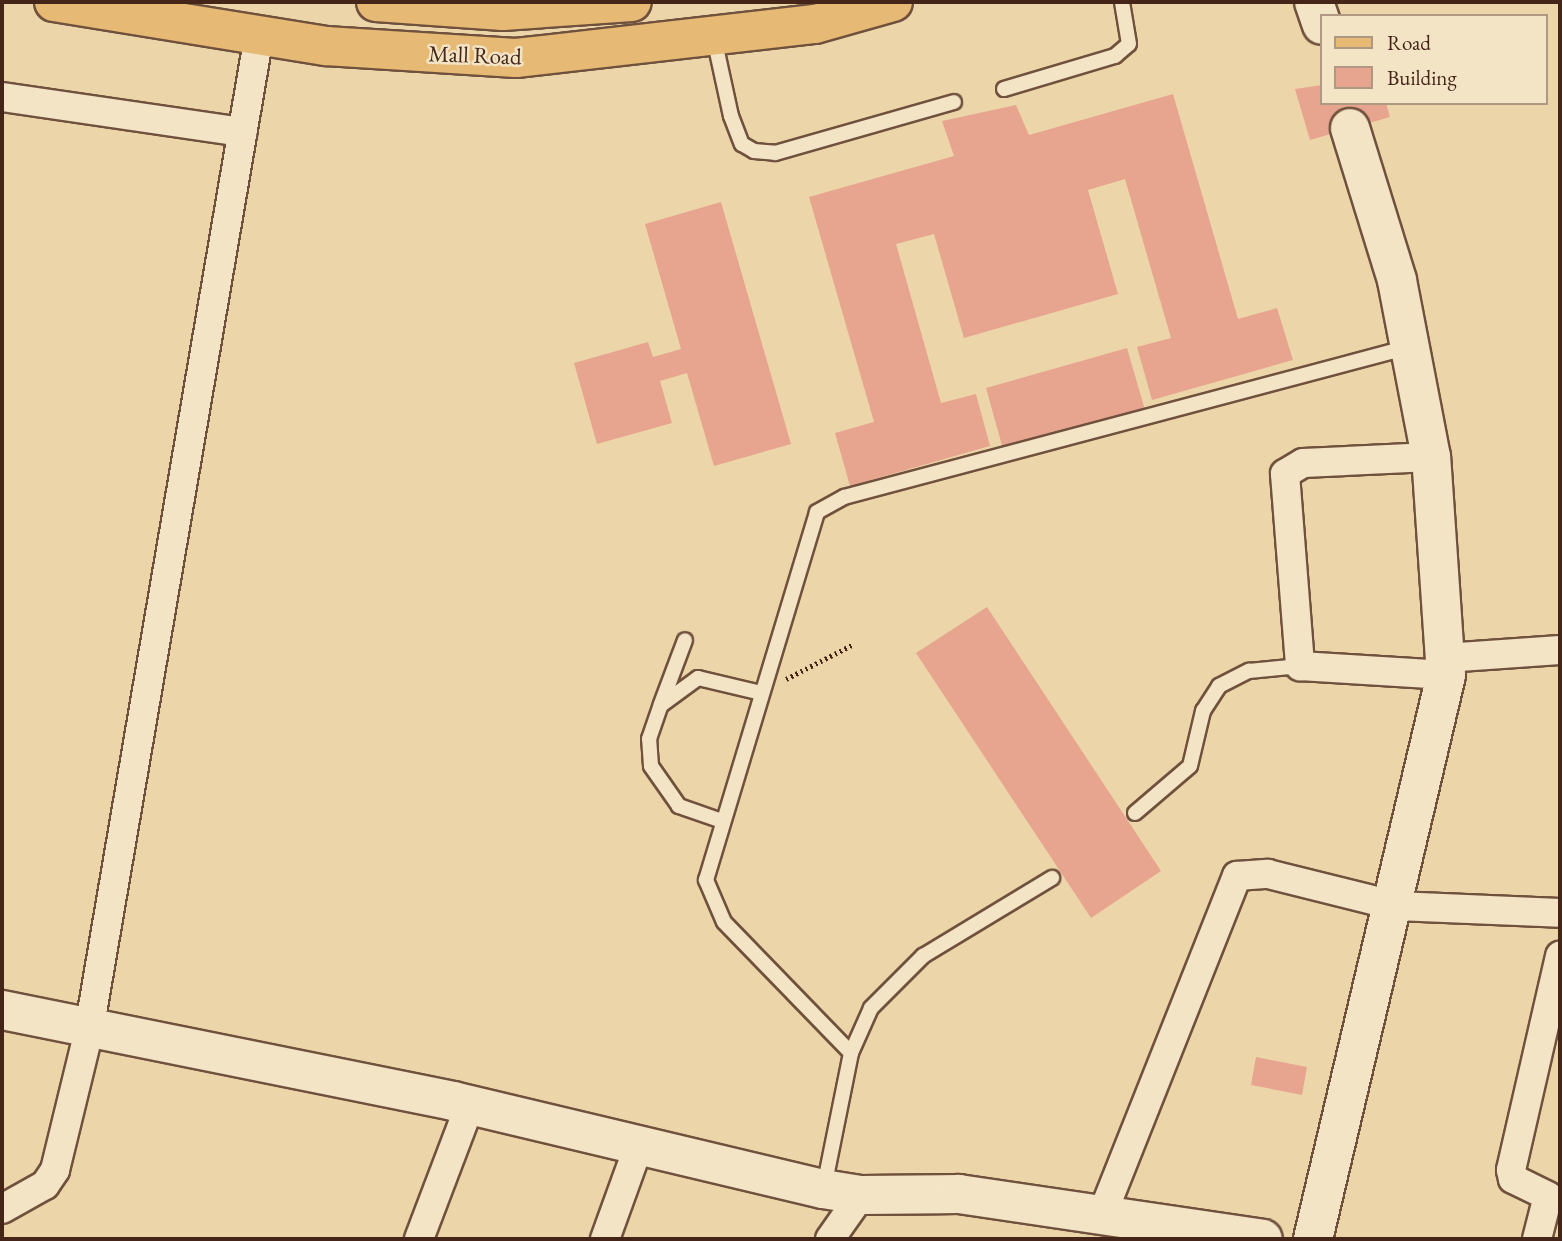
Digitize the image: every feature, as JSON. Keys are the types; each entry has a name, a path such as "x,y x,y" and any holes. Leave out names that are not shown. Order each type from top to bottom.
{"main road":[{"name":"Mall Road","path":"54,2 259,35 516,58 815,24 894,2"},
{"name":"Mall Road","path":"376,2 435,4 503,11 632,2"}],"street":[{"path":"1314,2 1320,19"},
{"path":"2,1209 44,1185 55,1170 89,1030 259,35"},
{"path":"2,97 242,132"},
{"path":"1313,1239 1396,906 1445,667 1431,457 1412,346 1350,128"},
{"path":"1431,457 1303,463 1285,474 1300,666 1445,667 1560,650"},
{"path":"1102,1215 1237,876 1268,874 1396,906 1560,913"},
{"path":"1537,1239 1548,1196 1513,1179 1511,1170 1560,956"},
{"path":"2,1010 89,1030 471,1105 823,1189 861,1195 959,1194 1263,1239"},
{"path":"419,1239 471,1105"},
{"path":"604,1239 639,1145"},
{"path":"830,1239 861,1195"}],"lane":[{"path":"1004,89 1115,56 1129,44 1122,2"},
{"path":"713,37 731,116 742,144 754,151 775,153 954,102"},
{"path":"851,1053 710,902 706,880 809,525 830,502 1412,346"},
{"path":"685,640 649,739 651,766 680,806 722,821"},
{"path":"1135,813 1190,766 1203,711 1219,686 1249,671 1300,666"},
{"path":"661,705 698,678 761,693"},
{"path":"823,1189 851,1053 890,982 1052,878"}],"path":[{"path":"761,693 852,645"}],"building":[{"path":"1320,85 1320,105 1387,105 1390,117 1310,140 1295,89"},
{"path":"1173,94 1238,319 1277,308 1293,360 1152,400 1137,347 1171,338 1125,179 1088,190 1118,294 964,338 934,234 896,244 941,403 976,394 990,446 850,486 835,433 874,422 809,197 954,156 942,121 1016,105 1029,135"},
{"path":"721,202 791,444 714,466 687,373 660,381 672,423 597,444 574,363 648,342 653,357 681,349 645,224"},
{"path":"1127,348 1145,410 1003,449 986,388"},
{"path":"987,607 1161,871 1091,918 916,653"},
{"path":"1256,1057 1307,1067 1302,1095 1251,1085"}]}
